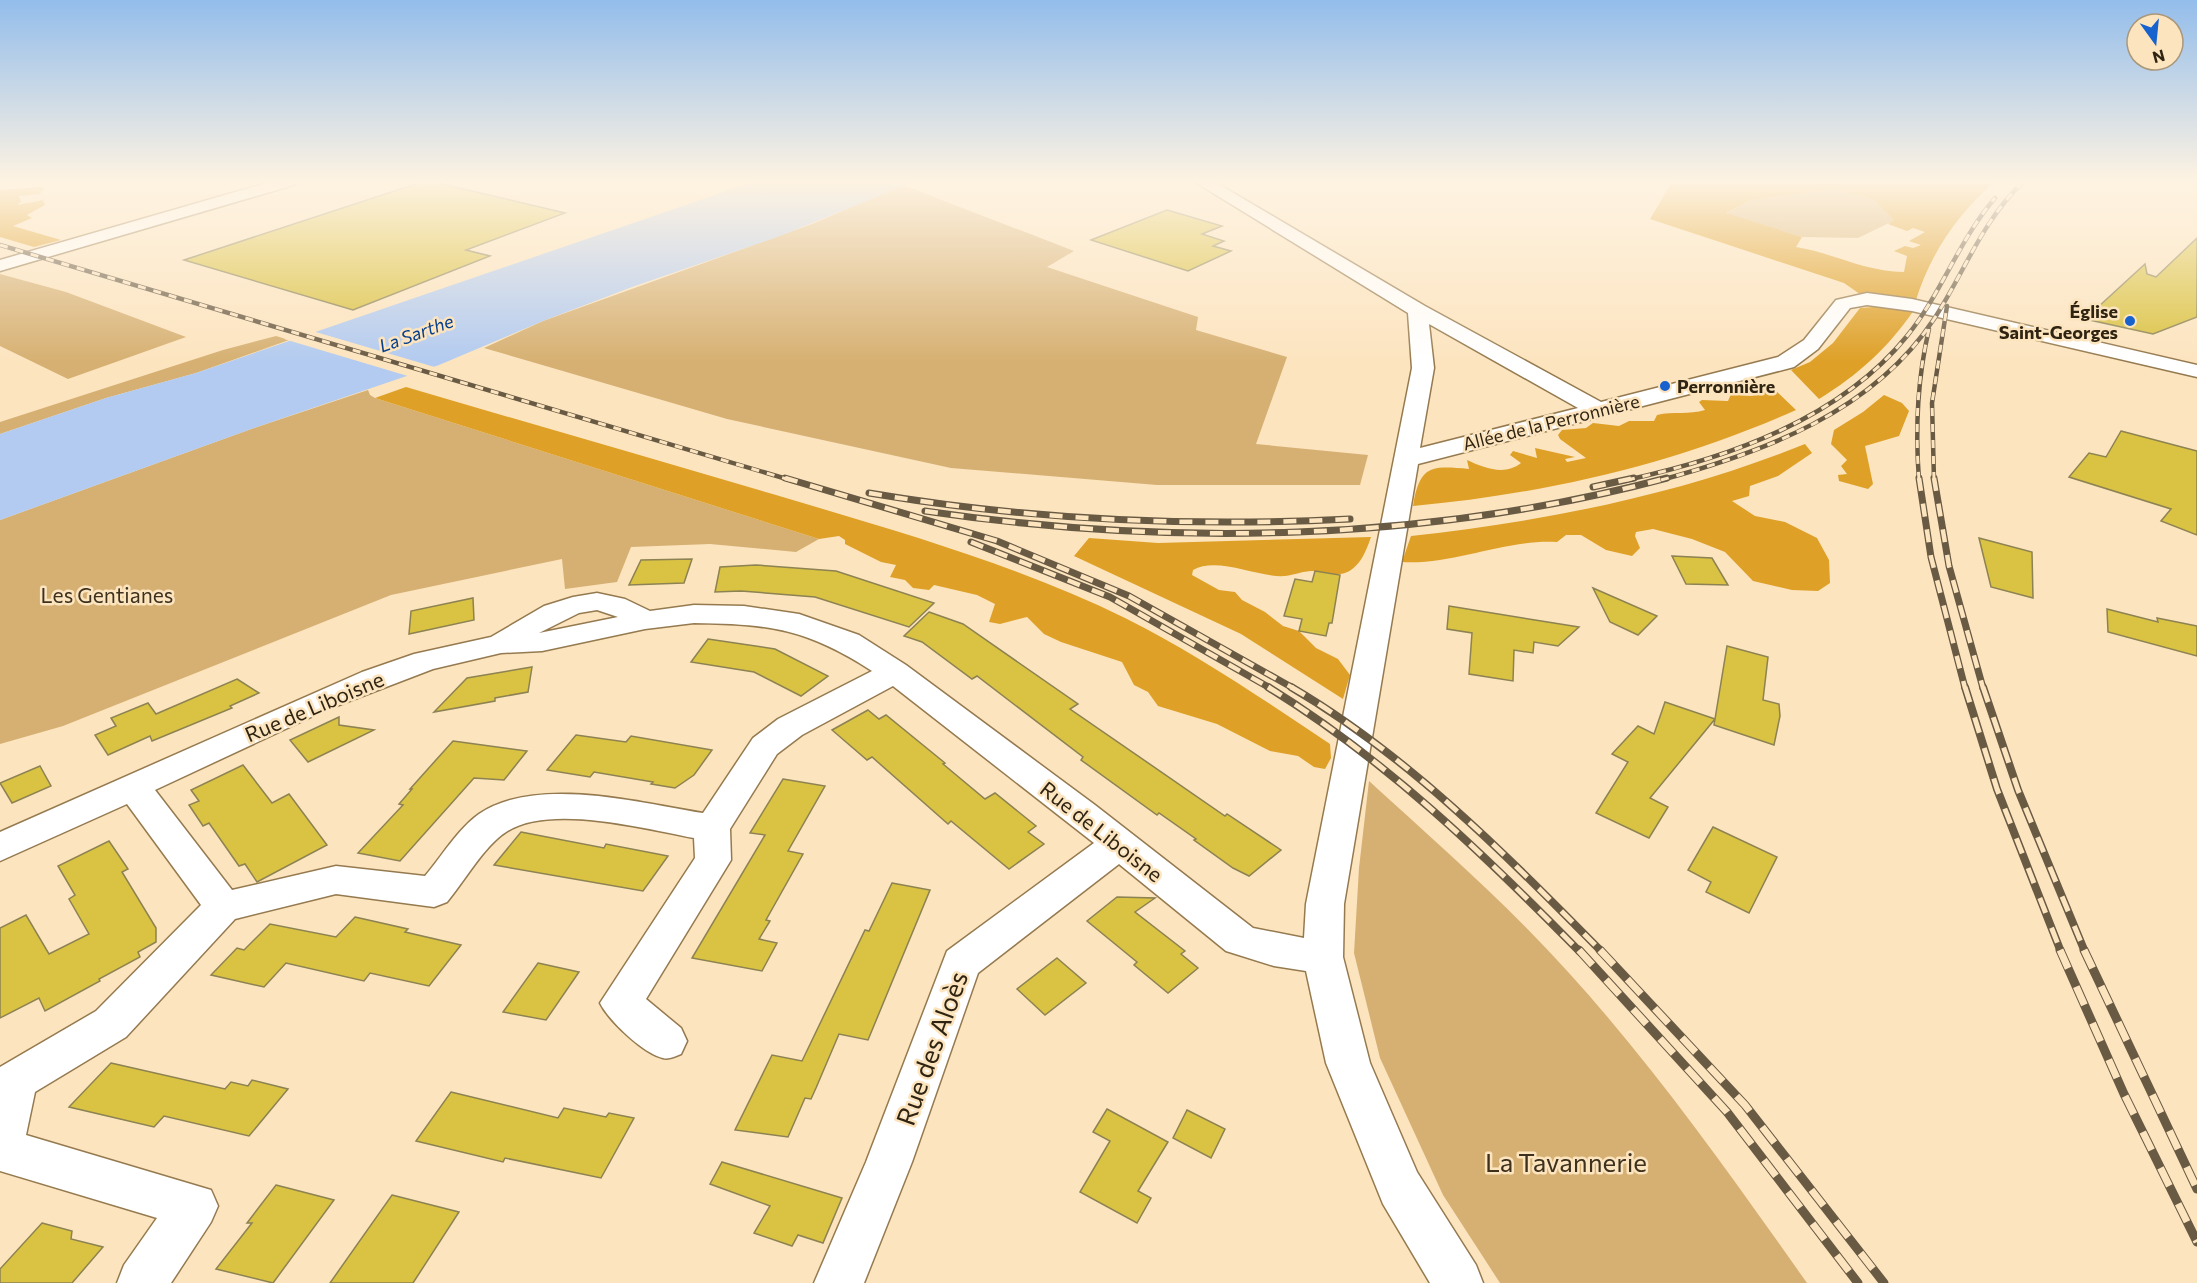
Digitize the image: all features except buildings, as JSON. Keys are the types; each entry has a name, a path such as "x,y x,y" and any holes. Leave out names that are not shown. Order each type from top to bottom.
{"street":[{"path":"0,266 83,242"},
{"path":"1304,242 1418,310 1598,410"},
{"name":"Allée de la Perronnière","path":"1407,459 1786,362 1813,344 1843,304 1867,299 1957,314 2197,371"},
{"path":"1418,310 1424,368 1325,904 1323,957 1348,1063 1400,1188 1458,1283"},
{"name":"Rue de Liboisne","path":"0,847 373,679 425,661 501,644 542,642 645,620 694,614 744,615 799,623 848,642 895,672 1240,940 1274,950 1323,957"},
{"path":"666,1041 621,1003 713,860 712,828 765,746 790,727 895,672"},
{"path":"134,788 223,908"},
{"path":"142,1283 194,1206 0,1149 15,1081 111,1024 223,908 336,880 434,892 492,823 524,810 568,804 712,828"},
{"name":"Rue des Aloès","path":"839,1283 889,1162 961,963 1119,844"}],"green space":[{"path":"762,242 1050,242 1074,251 1047,267 1198,317 1196,330 1287,357 1256,444 1368,455 1360,485 1157,485 951,468 727,419 484,348 543,321"},
{"path":"0,274 66,292 186,337 68,379 0,346"},
{"path":"276,336 289,340 196,373 106,398 0,434 0,422 223,350"},
{"name":"Les Gentianes","path":"368,390 375,398 819,539 796,552 710,544 631,547 617,582 565,589 562,559 391,595 63,726 0,744 0,520 254,428"},
{"name":"La Tavannerie","path":"1369,781 1472,875 1569,973 1633,1047 1693,1125 1807,1283 1500,1283 1443,1195 1380,1058 1354,953 1359,868"}],"shaded area":[{"path":"17,242 54,242 34,247"},
{"path":"1719,242 1799,242 1796,247 1863,266 1904,272 1907,256 1894,251 1905,246 1913,248 1921,245 1912,242 1943,242 1928,268 1915,303 1867,299 1844,283"},
{"path":"1886,306 1914,310 1883,349 1847,380 1819,399 1791,370 1810,362 1833,343 1860,308"},
{"path":"1767,386 1772,387 1796,410 1704,446 1609,474 1512,494 1413,506 1416,492 1424,475 1437,468 1469,469 1467,460 1487,468 1508,469 1521,463 1510,455 1513,451 1537,458 1535,448 1575,457 1565,459 1567,462 1586,458 1560,439 1558,435 1562,430 1586,428 1593,423 1619,426 1629,421 1654,421 1657,415 1705,410 1699,402 1702,400 1728,401 1731,394 1751,396 1763,393"},
{"path":"406,387 864,521 953,549 1041,581 1125,618 1204,662 1330,744 1331,758 1325,769 1314,767 1298,756 1270,751 1217,724 1158,706 1148,692 1134,685 1122,662 1044,634 1027,617 1000,624 989,622 995,604 977,595 934,585 929,590 913,588 905,580 890,577 896,565 881,562 845,544 845,540 839,536 819,539 375,398"},
{"path":"1884,395 1902,403 1909,411 1899,436 1865,446 1873,484 1868,489 1839,481 1838,475 1847,474 1841,466 1847,460 1831,444 1834,430 1863,412"},
{"path":"1805,444 1812,453 1778,476 1750,486 1749,496 1732,501 1755,516 1785,522 1817,538 1829,560 1830,583 1818,591 1792,590 1753,581 1725,552 1692,539 1653,529 1636,532 1635,536 1640,548 1632,556 1606,550 1581,535 1566,535 1557,542 1518,544 1441,560 1402,562 1411,536 1562,514 1661,492 1757,462"},
{"path":"1371,537 1364,555 1356,565 1340,574 1312,571 1274,576 1214,565 1193,570 1192,575 1219,590 1235,592 1242,600 1265,612 1283,626 1299,631 1316,648 1338,659 1350,675 1343,699 1241,634 1074,556 1089,538 1158,543"}],"water":[{"name":"La Sarthe","path":"578,242 763,242 632,287 543,321 439,365 254,428 0,520 0,434 106,398 196,373"}],"pier":[{"path":"309,330 438,368 411,377 284,339"}],"railway":[{"path":"1627,480 1704,460 1742,447 1816,412 1849,390 1880,365 1907,336 1930,303 1965,242"},
{"path":"1661,480 1739,456 1777,441 1813,424 1848,403 1880,379 1909,351 1934,319 1978,242"},
{"path":"0,245 790,480"},
{"path":"1934,480 1932,403 1947,306"},
{"path":"1919,480 1918,404 1929,329"},
{"path":"785,478 997,541 1129,596 1293,688"},
{"path":"1593,487 1634,478"},
{"path":"925,511 1018,523 1111,530 1204,533 1298,532 1391,526 1484,515 1576,499 1667,478"},
{"path":"1919,478 1931,557 1965,688"},
{"path":"1934,478 1949,566 1983,688"},
{"path":"869,493 989,510 1109,519 1229,522 1350,519"},
{"path":"971,542 1110,597 1270,688"},
{"path":"1268,687 1353,745 1432,810 1507,879 1580,952"},
{"path":"1291,687 1376,744 1455,809 1530,879 1602,952"},
{"path":"1965,687 1997,789 2061,952"},
{"path":"1983,687 2018,790 2085,952"},
{"path":"1579,950 1727,1112 1858,1283"},
{"path":"1600,950 1745,1105 1884,1283"},
{"path":"2060,950 2124,1094 2197,1242"},
{"path":"2084,950 2197,1189"}],"place":[{"name":"Église Saint-Georges","path":"2130,321"},
{"name":"Perronnière","path":"1665,386"}]}
